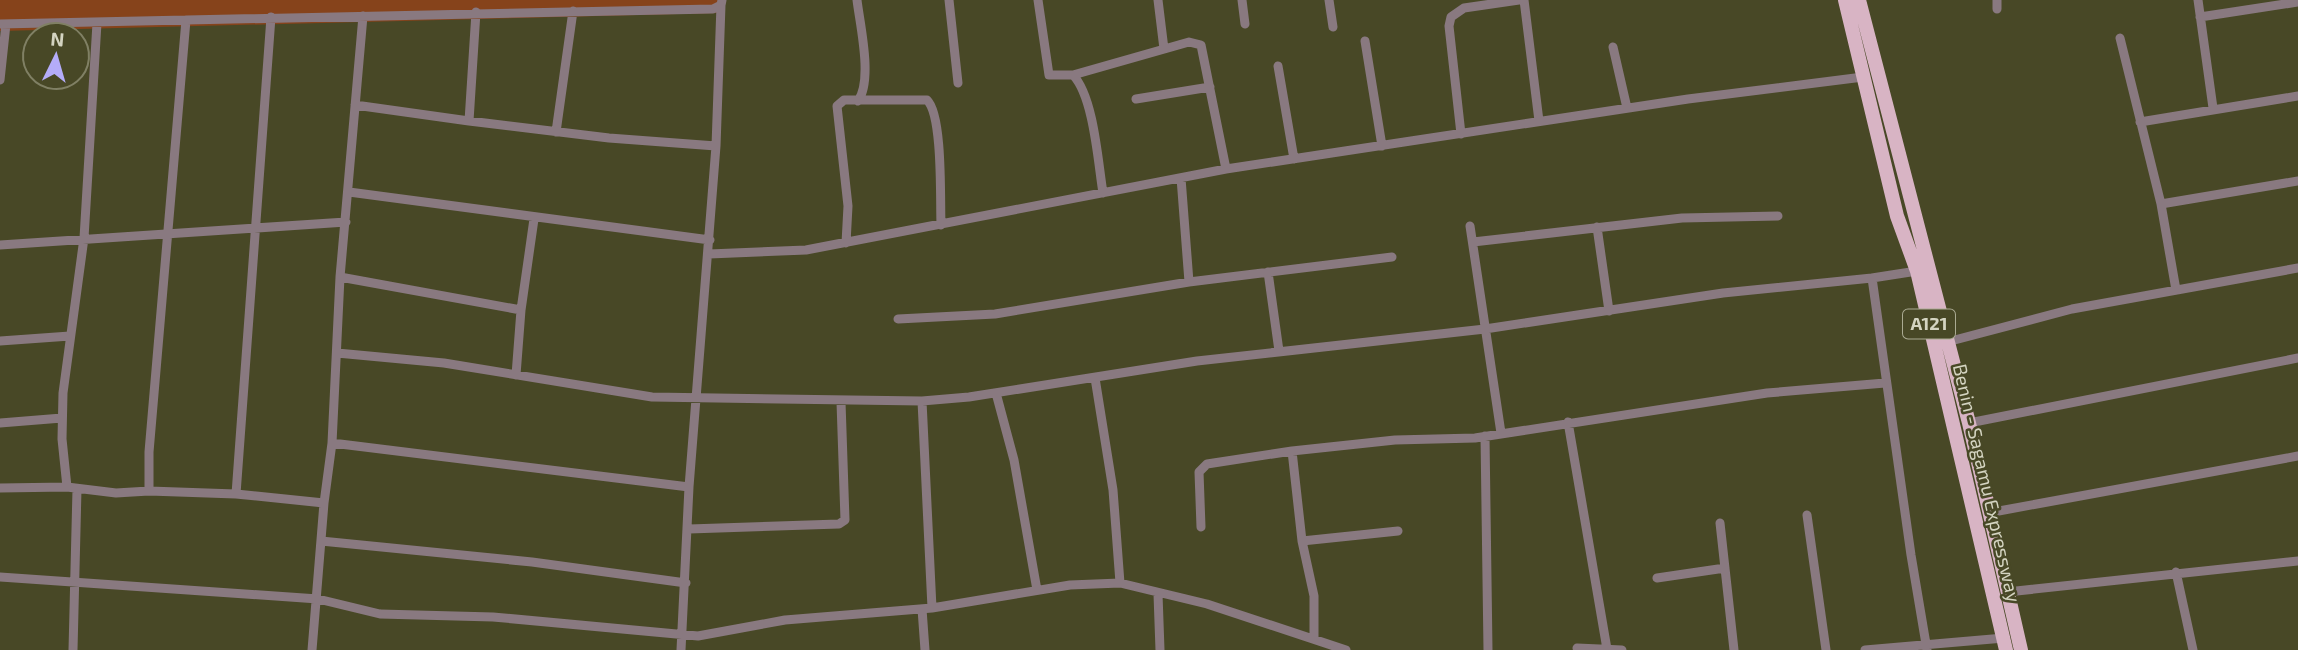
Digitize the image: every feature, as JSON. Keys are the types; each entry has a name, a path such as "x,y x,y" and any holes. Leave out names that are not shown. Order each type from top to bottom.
{"highway":[{"name":"Benin - Sagamu Expressway","path":"1845,0 1897,216 1917,271 2005,644"},
{"name":"A121","path":"1859,0 1969,423 2021,650"}],"street":[{"path":"857,0 864,86 858,101"},
{"path":"949,0 958,83"},
{"path":"1038,0 1046,70 1049,75 1073,75 1189,42 1201,45 1226,169"},
{"path":"1158,0 1164,49"},
{"path":"1242,0 1245,24"},
{"path":"1329,0 1332,27"},
{"path":"1461,134 1449,26 1451,17 1463,4 1522,0 1539,121"},
{"path":"2198,0 2213,108"},
{"path":"0,80 3,24 713,9 721,2"},
{"path":"681,650 689,488 716,146 721,2"},
{"path":"2200,18 2298,2"},
{"path":"556,132 573,11"},
{"path":"469,121 476,12"},
{"path":"312,650 324,503 332,443 340,277 363,16"},
{"path":"236,494 271,17"},
{"path":"149,491 149,452 186,20"},
{"path":"73,650 75,582 72,487 62,418 84,238 97,23"},
{"path":"2120,38 2161,204 2176,290"},
{"path":"1365,41 1382,146"},
{"path":"1612,47 1627,108"},
{"path":"1278,66 1294,159"},
{"path":"1073,75 1079,81 1091,121 1103,193"},
{"path":"709,254 790,251 846,243 1226,169 1627,108 1863,77"},
{"path":"1136,99 1210,87"},
{"path":"2140,122 2298,96"},
{"path":"846,243 848,206 837,106 844,100 927,100 932,105 936,128 941,225"},
{"path":"355,105 556,132 716,146"},
{"path":"1181,178 1189,282"},
{"path":"2161,204 2298,181"},
{"path":"349,192 439,202 534,219 710,240"},
{"path":"1473,242 1682,218 1778,216"},
{"path":"516,375 521,310 534,219"},
{"path":"0,245 346,222"},
{"path":"1470,226 1501,433"},
{"path":"1597,227 1609,311"},
{"path":"898,319 995,314 1189,282 1392,257"},
{"path":"1947,342 2072,309 2298,268"},
{"path":"337,353 444,363 652,397 841,402 922,401 996,393 1279,351 1485,329 1723,293 1917,271"},
{"path":"1268,272 1279,351"},
{"path":"340,277 521,310"},
{"path":"1872,278 1885,383 1927,648"},
{"path":"0,341 70,336"},
{"path":"1969,423 2298,358"},
{"path":"1095,377 1113,490 1120,583"},
{"path":"1202,527 1200,467 1292,451 1395,440 1485,436 1768,393 1885,383"},
{"path":"996,393 1014,460 1037,590"},
{"path":"922,401 927,608 925,650"},
{"path":"689,529 839,524 845,520 841,402"},
{"path":"0,423 62,418"},
{"path":"1569,422 1607,649"},
{"path":"1485,436 1488,650"},
{"path":"332,443 689,488"},
{"path":"1292,451 1302,541 1314,596 1314,639"},
{"path":"1988,513 2298,456"},
{"path":"0,488 72,487 116,493 149,491 236,494 324,503"},
{"path":"1807,515 1826,650"},
{"path":"1720,523 1734,650"},
{"path":"1302,541 1398,531"},
{"path":"321,541 531,562 685,583"},
{"path":"2007,592 2298,561"},
{"path":"1657,578 1725,568"},
{"path":"2176,572 2193,650"},
{"path":"0,577 317,599 380,614 493,617 698,636 785,620 927,608 1037,590 1120,583 1207,604 1346,650"},
{"path":"1158,594 1160,650"},
{"path":"1865,650 2005,644"},
{"path":"1577,648 1622,650"}],"shaded area":[{"path":"0,0 718,0 718,13 91,29 91,21 21,21 21,30 0,31"}]}
